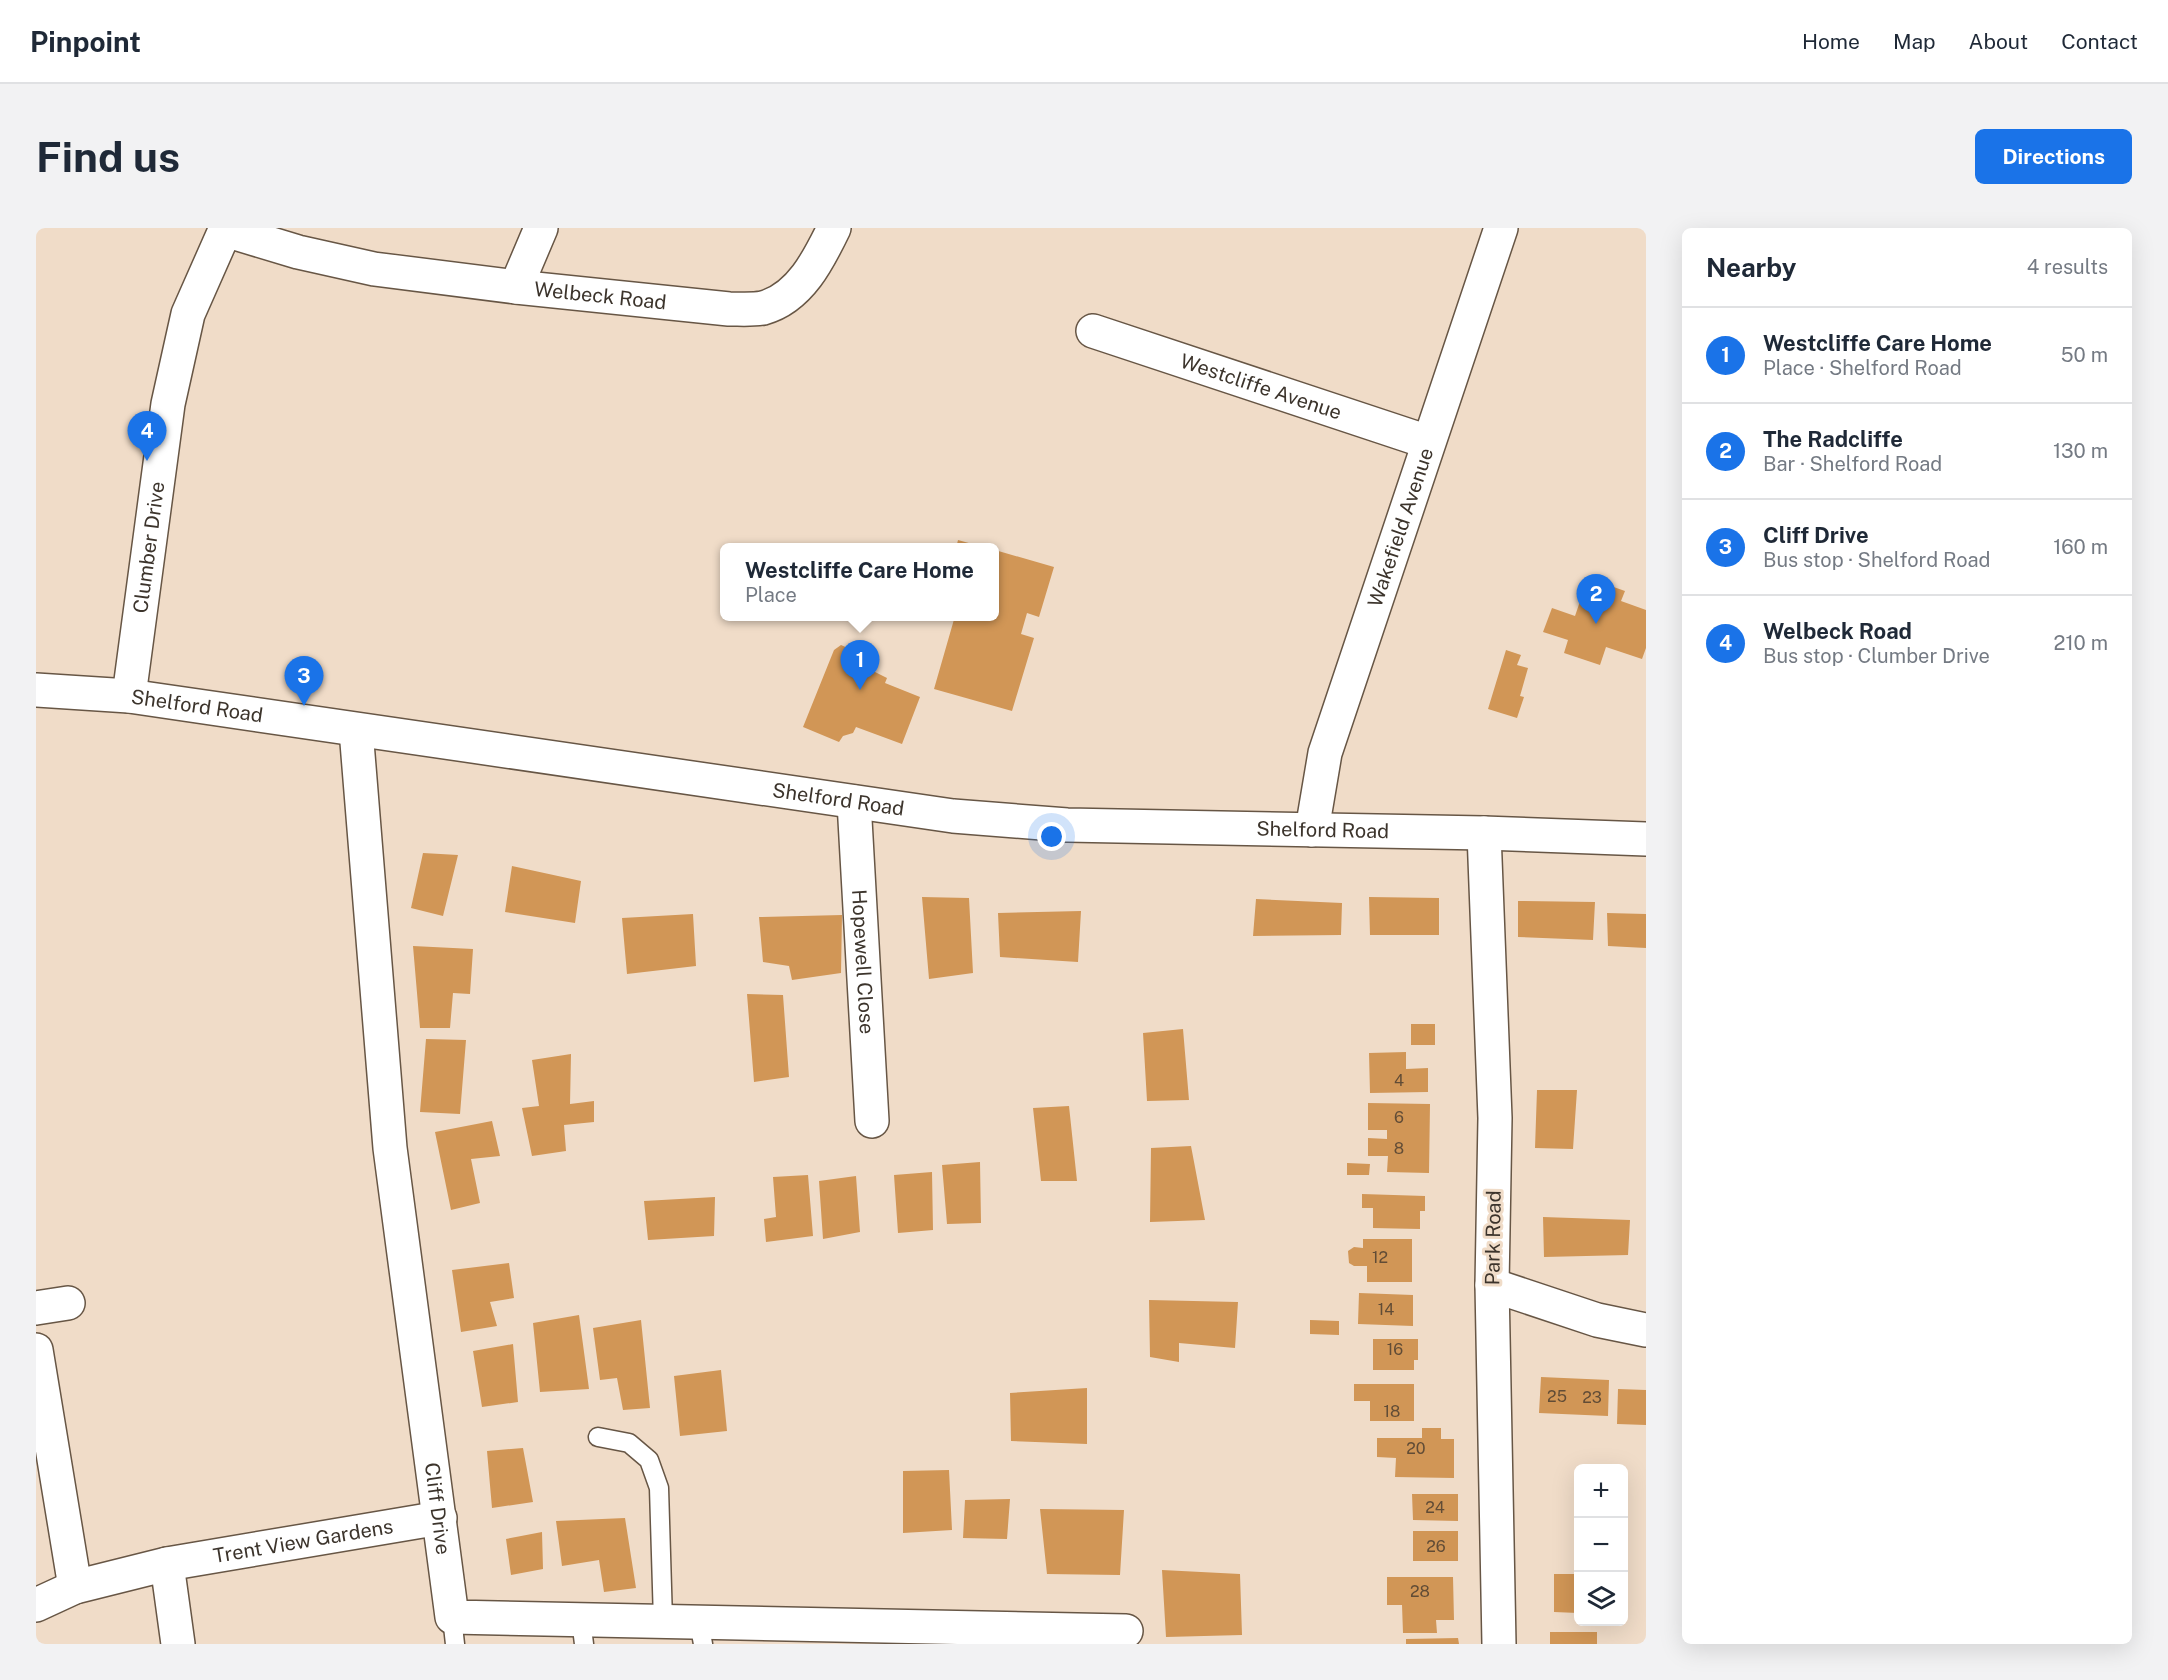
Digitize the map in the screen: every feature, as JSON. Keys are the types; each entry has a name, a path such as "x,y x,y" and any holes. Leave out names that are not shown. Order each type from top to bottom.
{"street":[{"path":"516,287 541,228"},
{"name":"Welbeck Road","path":"226,229 298,252 374,269 516,287 729,309 763,308 789,295 814,267 834,228"},
{"name":"Wakefield Avenue","path":"1312,830 1324,753 1502,228"},
{"name":"Clumber Drive","path":"129,696 168,404 188,314 226,229"},
{"name":"Westcliffe Avenue","path":"1093,331 1428,442"},
{"name":"Shelford Road","path":"36,690 129,696 952,816 1066,825 1484,833 1646,839"},
{"name":"Cliff Drive","path":"356,730 390,1148 453,1630 582,1632 663,1621 701,1633 961,1636 1126,1631"},
{"name":"Hopewell Close","path":"854,802 872,1121"},
{"name":"Park Road","path":"1484,833 1495,1118 1492,1285 1499,1644"},
{"path":"1492,1285 1597,1320 1646,1330"},
{"path":"36,1308 68,1304"},
{"path":"36,1350 75,1587"},
{"name":"Trent View Gardens","path":"36,1605 75,1587 167,1564 440,1518"},
{"path":"167,1564 178,1644"}],"lane":[{"path":"598,1437 628,1443 649,1460 659,1488 663,1621"}],"building":[{"path":"999,551 1054,567 1039,617 1027,613 1021,634 1034,638 1012,711 934,689 954,621 999,621"},
{"path":"1588,578 1625,591 1621,601 1646,610 1646,648 1642,659 1606,647 1600,665 1564,653 1568,640 1543,632 1552,608 1575,616"},
{"path":"841,645 866,656 872,663 869,669 887,678 885,683 920,697 902,744 856,727 853,733 843,736 839,742 803,727 834,650"},
{"path":"1506,650 1521,655 1517,665 1528,668 1520,696 1524,697 1517,718 1488,709"},
{"path":"423,853 458,855 443,916 411,908"},
{"path":"512,866 581,881 575,923 505,912"},
{"path":"922,897 969,898 973,973 929,979"},
{"path":"1369,897 1439,898 1439,935 1370,935"},
{"path":"1256,899 1342,903 1341,935 1253,936"},
{"path":"1518,901 1595,902 1593,940 1518,937"},
{"path":"1081,911 1078,962 1000,957 998,913"},
{"path":"1607,913 1646,914 1646,948 1608,946"},
{"path":"693,914 696,966 627,974 622,918"},
{"path":"842,915 841,973 792,980 789,966 763,962 759,917"},
{"path":"413,946 473,949 470,994 453,993 450,1028 420,1028"},
{"path":"747,994 783,995 789,1077 754,1082"},
{"path":"1411,1024 1435,1024 1435,1045 1411,1045"},
{"path":"1183,1029 1189,1100 1147,1101 1143,1033"},
{"path":"426,1039 466,1040 460,1114 420,1112"},
{"path":"1406,1052 1406,1069 1428,1068 1428,1092 1370,1093 1369,1053"},
{"path":"571,1054 570,1104 594,1101 594,1122 564,1125 566,1151 532,1156 522,1108 539,1106 532,1060"},
{"path":"1537,1090 1577,1090 1573,1149 1535,1148"},
{"path":"1368,1103 1430,1104 1429,1173 1387,1172 1388,1156 1368,1156 1368,1138 1387,1139 1387,1130 1368,1130"},
{"path":"1069,1106 1077,1181 1041,1181 1033,1108"},
{"path":"492,1121 500,1156 471,1159 480,1203 451,1210 435,1132"},
{"path":"1191,1146 1205,1220 1150,1222 1151,1148"},
{"path":"980,1162 981,1223 947,1224 942,1165"},
{"path":"1347,1163 1370,1164 1369,1175 1347,1175"},
{"path":"932,1172 933,1230 898,1233 894,1175"},
{"path":"808,1175 813,1236 766,1242 764,1219 776,1217 773,1177"},
{"path":"856,1176 860,1232 823,1239 819,1181"},
{"path":"1362,1194 1425,1196 1425,1211 1420,1211 1420,1229 1373,1228 1373,1208 1362,1208"},
{"path":"715,1197 714,1236 648,1240 644,1201"},
{"path":"1543,1217 1630,1220 1628,1255 1544,1257"},
{"path":"1363,1239 1412,1239 1412,1282 1367,1282 1367,1266 1354,1266 1349,1263 1348,1251 1354,1247 1363,1248"},
{"path":"509,1263 514,1298 490,1302 497,1326 461,1332 452,1270"},
{"path":"1359,1293 1413,1295 1413,1326 1358,1324"},
{"path":"1149,1300 1238,1302 1235,1348 1179,1343 1179,1362 1150,1357"},
{"path":"579,1315 589,1389 540,1392 533,1323"},
{"path":"641,1320 650,1408 623,1410 617,1378 600,1380 593,1328"},
{"path":"1310,1320 1339,1321 1339,1335 1310,1334"},
{"path":"1373,1339 1418,1339 1418,1360 1414,1360 1414,1370 1373,1370"},
{"path":"513,1344 518,1402 482,1407 473,1351"},
{"path":"721,1370 727,1431 680,1436 674,1376"},
{"path":"1541,1377 1609,1380 1608,1416 1539,1413"},
{"path":"1354,1384 1414,1384 1414,1421 1370,1421 1370,1401 1354,1401"},
{"path":"1087,1388 1087,1444 1011,1441 1010,1393"},
{"path":"1618,1389 1646,1390 1646,1425 1617,1424"},
{"path":"1422,1428 1441,1428 1441,1439 1454,1439 1454,1478 1395,1477 1396,1458 1377,1457 1377,1438 1422,1438"},
{"path":"523,1448 533,1502 492,1508 487,1451"},
{"path":"949,1470 952,1530 903,1533 903,1471"},
{"path":"1412,1494 1458,1494 1458,1521 1413,1520"},
{"path":"1010,1499 1007,1539 963,1538 965,1500"},
{"path":"1040,1509 1124,1510 1120,1575 1047,1574"},
{"path":"625,1518 636,1588 604,1592 599,1560 562,1566 556,1521"},
{"path":"1413,1531 1458,1531 1458,1561 1413,1561"},
{"path":"542,1532 543,1569 511,1575 506,1539"},
{"path":"1162,1570 1240,1574 1242,1635 1166,1637"},
{"path":"1554,1574 1574,1574 1574,1613 1554,1612"},
{"path":"1387,1577 1453,1577 1454,1620 1436,1620 1437,1633 1403,1633 1402,1605 1387,1605"},
{"path":"1550,1632 1597,1632 1597,1644 1550,1644"},
{"path":"1458,1638 1459,1644 1406,1644 1406,1639"}],"place":[{"name":"Welbeck Road","path":"147,461"},
{"name":"The Radcliffe","path":"1596,624"},
{"name":"Westcliffe Care Home","path":"860,690"},
{"name":"Cliff Drive","path":"304,706"}]}
